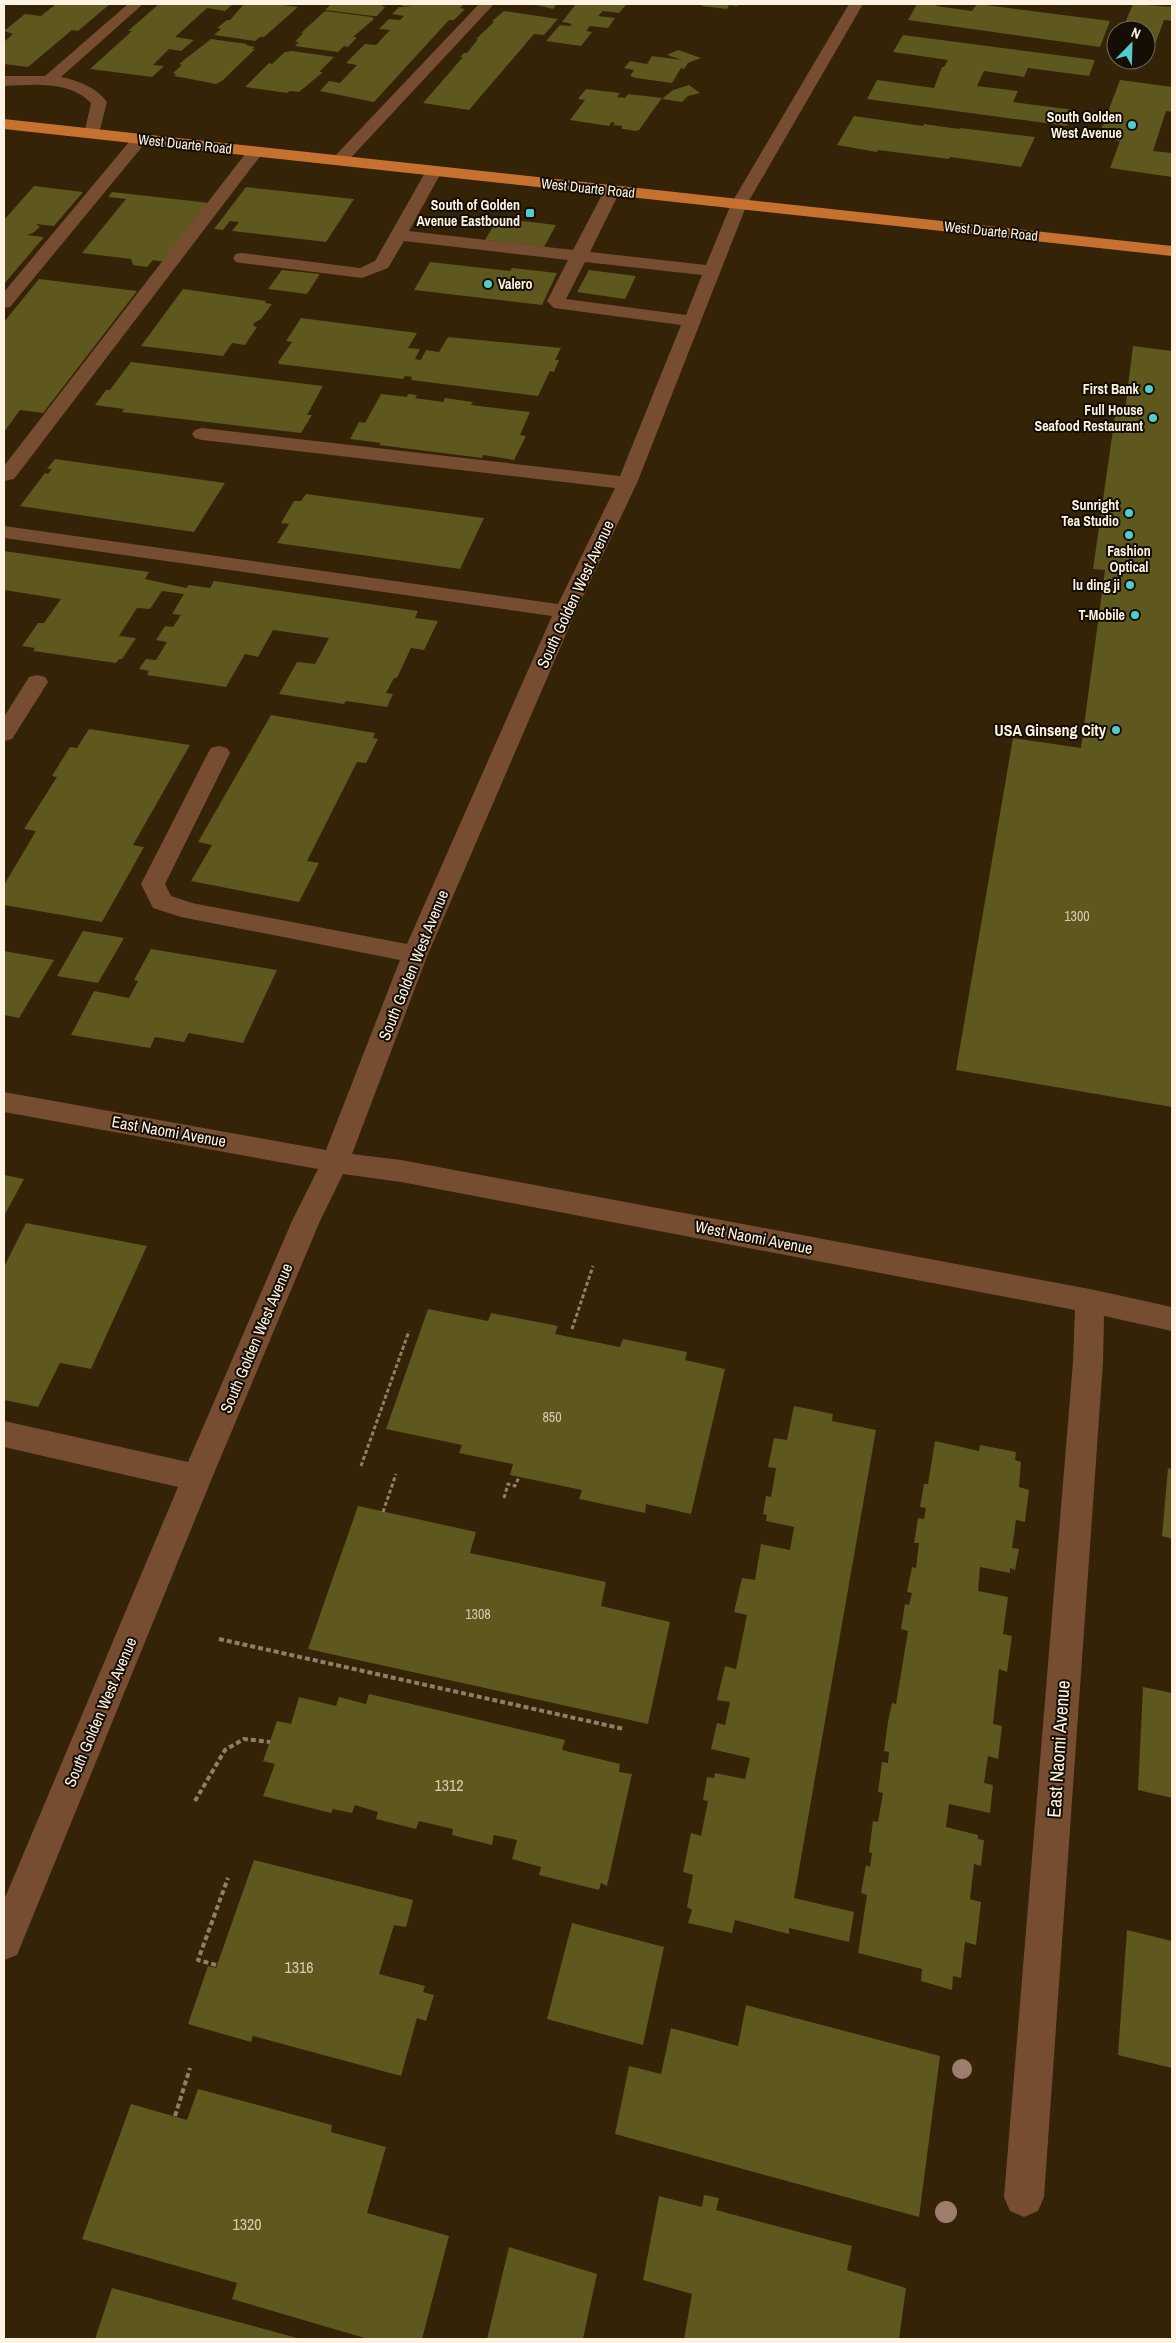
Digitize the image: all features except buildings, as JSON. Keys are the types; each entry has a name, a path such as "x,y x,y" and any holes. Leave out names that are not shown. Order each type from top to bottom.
{"main road":[{"name":"West Duarte Road","path":"4,124 1172,251"}],"street":[{"path":"50,79 136,4"},
{"path":"339,161 487,4"},
{"name":"South Golden West Avenue","path":"4,1942 306,1221 335,1162 415,954 565,611 627,483 739,204 856,4"},
{"path":"4,81 50,79 91,92 99,102 92,134"},
{"path":"4,303 140,140"},
{"path":"4,475 7,475 255,152"},
{"path":"242,258 362,273 382,264 434,171"},
{"path":"612,191 556,301 560,304 692,321"},
{"path":"398,235 712,271"},
{"path":"202,434 627,483"},
{"path":"4,532 565,611"},
{"path":"4,734 37,682"},
{"path":"219,753 153,884 162,902 190,911 415,954"},
{"name":"East Naomi Avenue","path":"4,1102 335,1162"},
{"name":"West Naomi Avenue","path":"335,1162 401,1171 1090,1301 1172,1319"},
{"name":"East Naomi Avenue","path":"1024,2197 1088,1362 1090,1301"},
{"path":"4,1434 197,1478"}],"path":[{"path":"572,1329 593,1266"},
{"path":"361,1466 409,1331"},
{"path":"382,1512 396,1474"},
{"path":"504,1498 508,1484 516,1486 519,1477"},
{"path":"219,1639 624,1729"},
{"path":"195,1801 225,1750 244,1739 270,1742"},
{"path":"216,1965 198,1960 228,1878"},
{"path":"175,2116 190,2068"}],"place":[{"name":"South Golden West Avenue","path":"1132,125"},
{"name":"South of Golden Avenue Eastbound","path":"530,213"},
{"name":"Valero","path":"488,284"},
{"name":"First Bank","path":"1149,389"},
{"name":"Full House Seafood Restaurant","path":"1153,418"},
{"name":"Sunright Tea Studio","path":"1129,513"},
{"name":"Fashion Optical","path":"1129,535"},
{"name":"lu ding ji","path":"1130,585"},
{"name":"T-Mobile","path":"1135,615"},
{"name":"USA Ginseng City","path":"1116,730"}]}
